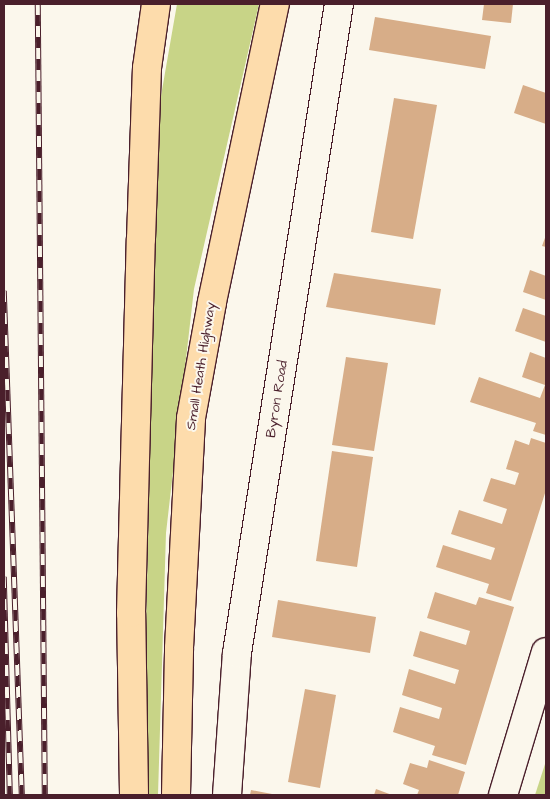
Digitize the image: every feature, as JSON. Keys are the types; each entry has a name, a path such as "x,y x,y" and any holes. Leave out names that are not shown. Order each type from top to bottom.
{"highway":[{"path":"134,795 131,612 140,239 147,68 156,4"},
{"name":"Small Heath Highway","path":"176,795 179,648 191,418 212,302 275,4"}],"street":[{"name":"Byron Road","path":"226,795 236,653 339,4"},
{"path":"503,795 546,652"}],"green space":[{"path":"177,4 259,4 194,289 166,533 158,795 142,795 158,113"},
{"path":"546,761 546,795 535,795"}],"building":[{"path":"484,4 513,4 511,23 482,20"},
{"path":"375,17 491,36 485,69 369,50"},
{"path":"523,85 546,93 546,124 514,113"},
{"path":"394,98 437,105 413,239 371,232"},
{"path":"546,235 546,247 542,246"},
{"path":"530,270 546,276 546,300 523,292"},
{"path":"334,273 441,289 435,325 326,307"},
{"path":"523,308 546,316 546,342 515,331"},
{"path":"530,352 546,358 546,435 533,431 536,423 470,402 479,377 540,398 545,385 522,377"},
{"path":"346,357 388,363 374,451 332,445"},
{"path":"531,438 546,443 546,490 511,601 486,593 489,584 436,567 443,545 491,560 495,548 451,534 459,510 502,524 507,509 483,501 491,478 515,485 519,473 506,469 515,440 529,445"},
{"path":"332,451 373,457 357,567 316,561"},
{"path":"435,592 476,605 479,597 514,607 466,765 432,755 435,746 393,732 400,707 439,719 442,708 402,695 409,669 455,684 459,670 413,656 420,631 466,645 470,631 427,618"},
{"path":"278,600 376,617 370,653 272,637"},
{"path":"305,689 336,695 320,788 288,782"},
{"path":"429,760 465,772 458,795 417,795 419,790 403,784 410,763 427,768"},
{"path":"376,789 392,795 374,795"},
{"path":"251,790 272,794 272,795 250,795"}],"railway":[{"path":"38,4 45,795"},
{"path":"4,291 22,795"},
{"path":"4,577 10,795"}]}
